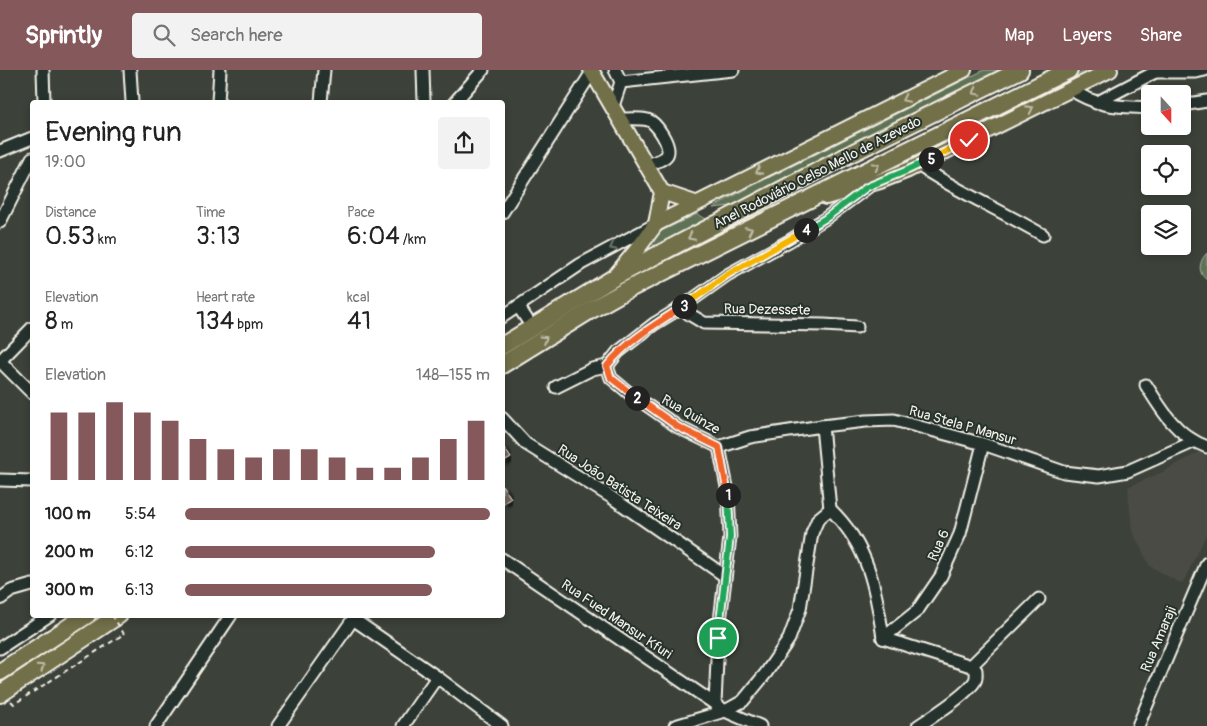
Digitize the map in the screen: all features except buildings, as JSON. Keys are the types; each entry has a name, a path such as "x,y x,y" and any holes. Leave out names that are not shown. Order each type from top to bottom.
{"highway":[{"name":"Anel Rodoviário Celso Mello de Azevedo","path":"505,344 615,276 854,152 1020,70"},
{"name":"Anel Rodoviário Celso Mello de Azevedo","path":"505,363 622,292 1068,70"},
{"path":"0,672 82,618"},
{"path":"0,694 114,618"}],"main road":[{"name":"Anel Rodoviário Celso Mello de Azevedo","path":"615,276 656,224 964,70"},
{"name":"Anel Rodoviário Celso Mello de Azevedo","path":"801,204 880,181 918,165 1110,70"},
{"path":"591,71 662,192 695,203"},
{"path":"656,224 662,192"}],"street":[{"path":"43,70 44,100"},
{"path":"130,70 132,100"},
{"path":"218,100 220,70"},
{"path":"321,100 324,70"},
{"path":"423,70 424,100"},
{"path":"458,100 483,70"},
{"path":"613,106 621,82 615,70"},
{"path":"621,82 734,70"},
{"path":"1096,103 1157,71 1196,72 1205,70"},
{"path":"505,208 591,71"},
{"path":"1070,89 1096,103 1141,107"},
{"path":"1191,104 1207,102"},
{"path":"620,119 647,120 653,122 660,131 668,149 668,154 646,165"},
{"path":"0,151 30,139"},
{"path":"0,222 30,162"},
{"path":"918,165 940,180 1020,221 1043,235"},
{"path":"556,387 592,369 607,366 618,352 654,324 727,275 826,218 867,187 880,181"},
{"path":"505,315 581,264 656,224"},
{"path":"518,306 532,327"},
{"name":"Rua Dezessete","path":"682,307 689,314 704,323 824,325 857,328"},
{"path":"30,330 0,361 30,391"},
{"name":"Rua Quinze","path":"607,366 611,378 628,392 678,427 719,447"},
{"path":"1146,385 1169,420 1193,442 1207,447"},
{"name":"Rua Stela P Mansur","path":"719,447 750,437 822,426 894,420 983,444 1064,472 1099,476 1128,471 1193,442"},
{"name":"Rua João Batista Teixeira","path":"505,421 526,444 611,497 725,576"},
{"path":"822,426 830,509 840,518 857,541 872,575 883,638 971,666 976,670 977,677 974,683 942,710 918,726"},
{"name":"Rua 6","path":"883,638 917,611 941,576 960,534 983,444"},
{"path":"719,447 728,492 730,537 718,638 720,707"},
{"path":"0,480 30,481"},
{"path":"675,726 720,707 743,701 766,673 789,639 800,609 812,533 818,518 830,509"},
{"name":"Rua Fued Mansur Kfuri","path":"505,561 720,707 760,726"},
{"name":"Rua Amaraji","path":"1138,726 1207,563"},
{"path":"0,599 11,591 30,585"},
{"path":"971,666 1039,599"},
{"path":"158,725 229,618"},
{"path":"278,726 353,618"},
{"path":"355,618 502,726"},
{"path":"0,648 39,619"},
{"path":"403,726 437,677"}],"path":[{"path":"14,704 124,634 114,618"}],"shaded area":[{"path":"1203,450 1207,454 1207,533 1182,584 1150,566 1132,530 1128,487 1163,472"}],"green space":[{"path":"984,70 1007,70 739,205 713,208 762,181"},
{"path":"1087,70 1102,70 915,159 890,168"},
{"path":"697,214 708,220 657,247 651,244 653,235"},
{"path":"1207,253 1207,280 1202,274 1200,267"}],"route":[{"path":"718,638 730,537 728,492 719,447 678,427 628,392 611,378 607,366 618,352 654,324 727,275 826,218 867,187 908,170 969,140"}]}
